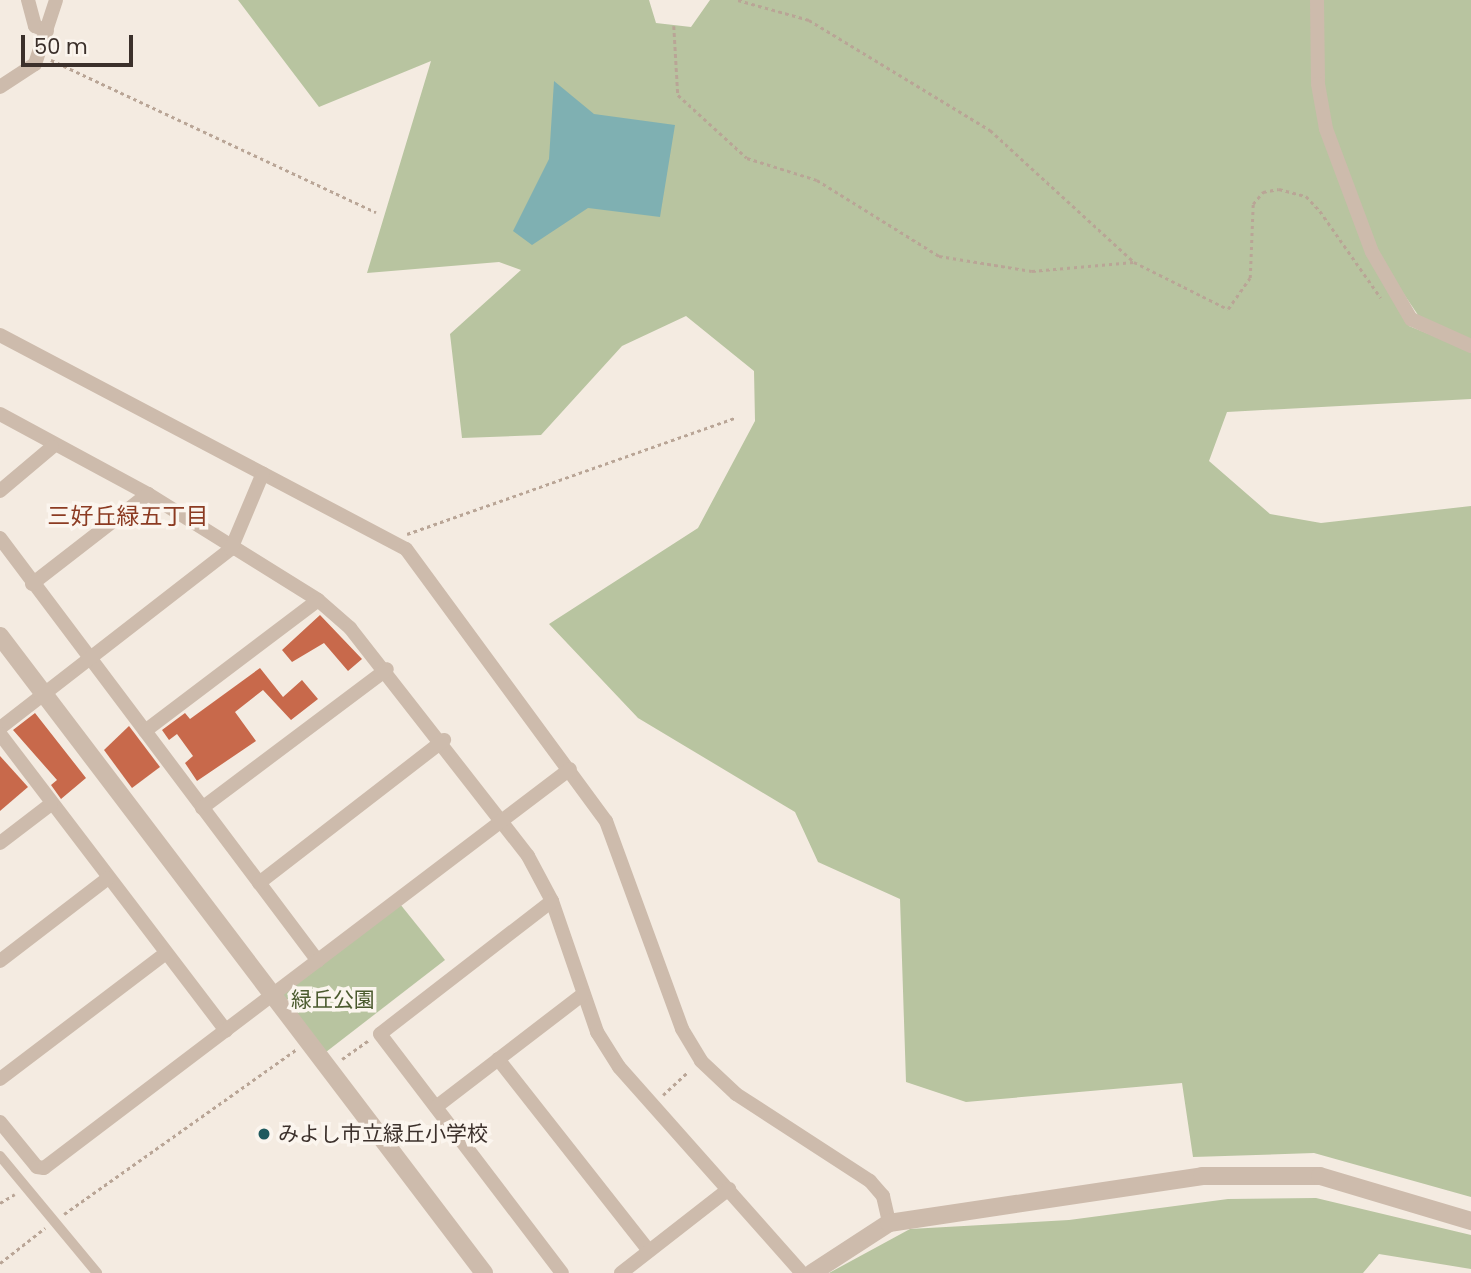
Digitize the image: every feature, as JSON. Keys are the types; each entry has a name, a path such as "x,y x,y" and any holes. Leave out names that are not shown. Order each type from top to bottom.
{"street":[{"path":"28,0 35,26 47,31"},
{"path":"0,87 29,73 47,31 56,0"},
{"path":"1317,0 1318,85 1326,129 1372,252 1411,319 1471,346"},
{"path":"0,335 391,540 422,567 606,821 682,1029 701,1061 736,1094 870,1181 883,1196 889,1223"},
{"path":"0,414 52,447 148,494 231,549 318,600 387,669 444,740 502,821 552,901 582,995 606,1048 802,1273"},
{"path":"0,491 52,447"},
{"path":"0,728 231,549 262,473"},
{"path":"32,584 148,494"},
{"path":"0,538 318,961"},
{"path":"145,732 318,600"},
{"path":"0,636 484,1273"},
{"path":"202,808 387,669"},
{"path":"0,734 226,1031"},
{"path":"259,883 444,740"},
{"path":"0,1122 44,1168 570,769"},
{"path":"0,843 51,804"},
{"path":"0,961 108,878"},
{"path":"552,901 380,1034 562,1273"},
{"path":"0,1079 166,953"},
{"path":"436,1107 582,995"},
{"path":"498,1059 649,1251"},
{"path":"0,1156 97,1273"},
{"path":"813,1273 889,1223 1202,1176 1307,1176 1471,1221"},
{"path":"621,1273 729,1189"}],"path":[{"path":"738,0 809,20 990,130 1135,262 1228,309 1250,278 1253,204 1263,191 1294,191 1320,211 1382,300 1411,319"},
{"path":"674,26 678,95 747,158 817,180 939,256 1032,271 1135,262"},
{"path":"38,54 376,212"},
{"path":"391,540 734,418"},
{"path":"328,1069 380,1034"},
{"path":"0,1263 54,1221 308,1042"},
{"path":"653,1104 701,1061"},
{"path":"0,1203 27,1186"}],"green space":[{"path":"238,0 649,0 656,23 691,27 710,0 1313,0 1322,128 1409,326 1471,351 1471,399 1227,412 1209,461 1270,514 1321,523 1471,506 1471,1197 1314,1153 1193,1157 1182,1083 966,1102 906,1082 900,899 818,862 795,812 638,718 549,624 698,528 755,421 754,371 686,316 622,346 541,435 462,438 450,334 521,270 499,262 367,273 431,61 319,107"},
{"path":"1321,0 1471,0 1471,341 1420,318 1376,253 1329,125 1321,82"},
{"name":"緑丘公園","path":"400,904 445,960 326,1052 280,994"},
{"path":"1316,1198 1471,1235 1471,1269 1379,1254 1363,1273 829,1273 910,1229 1069,1220 1228,1199"}],"water":[{"path":"554,81 594,114 675,125 660,217 588,208 532,245 513,231 549,159"}],"building":[{"path":"320,615 362,659 348,671 324,643 292,662 282,650"},
{"path":"260,668 283,697 302,680 318,699 291,720 263,690 235,712 256,741 197,781 185,763 193,756 177,734 169,740 162,730 185,713 190,719"},
{"path":"35,713 86,778 61,799 51,785 57,780 13,730"},
{"path":"129,726 160,767 132,788 104,750"},
{"path":"0,756 28,787 0,811"}],"place":[{"name":"みよし市立緑丘小学校","path":"264,1134"}],"district":[{"name":"三好丘緑五丁目","path":"128,516"}]}
